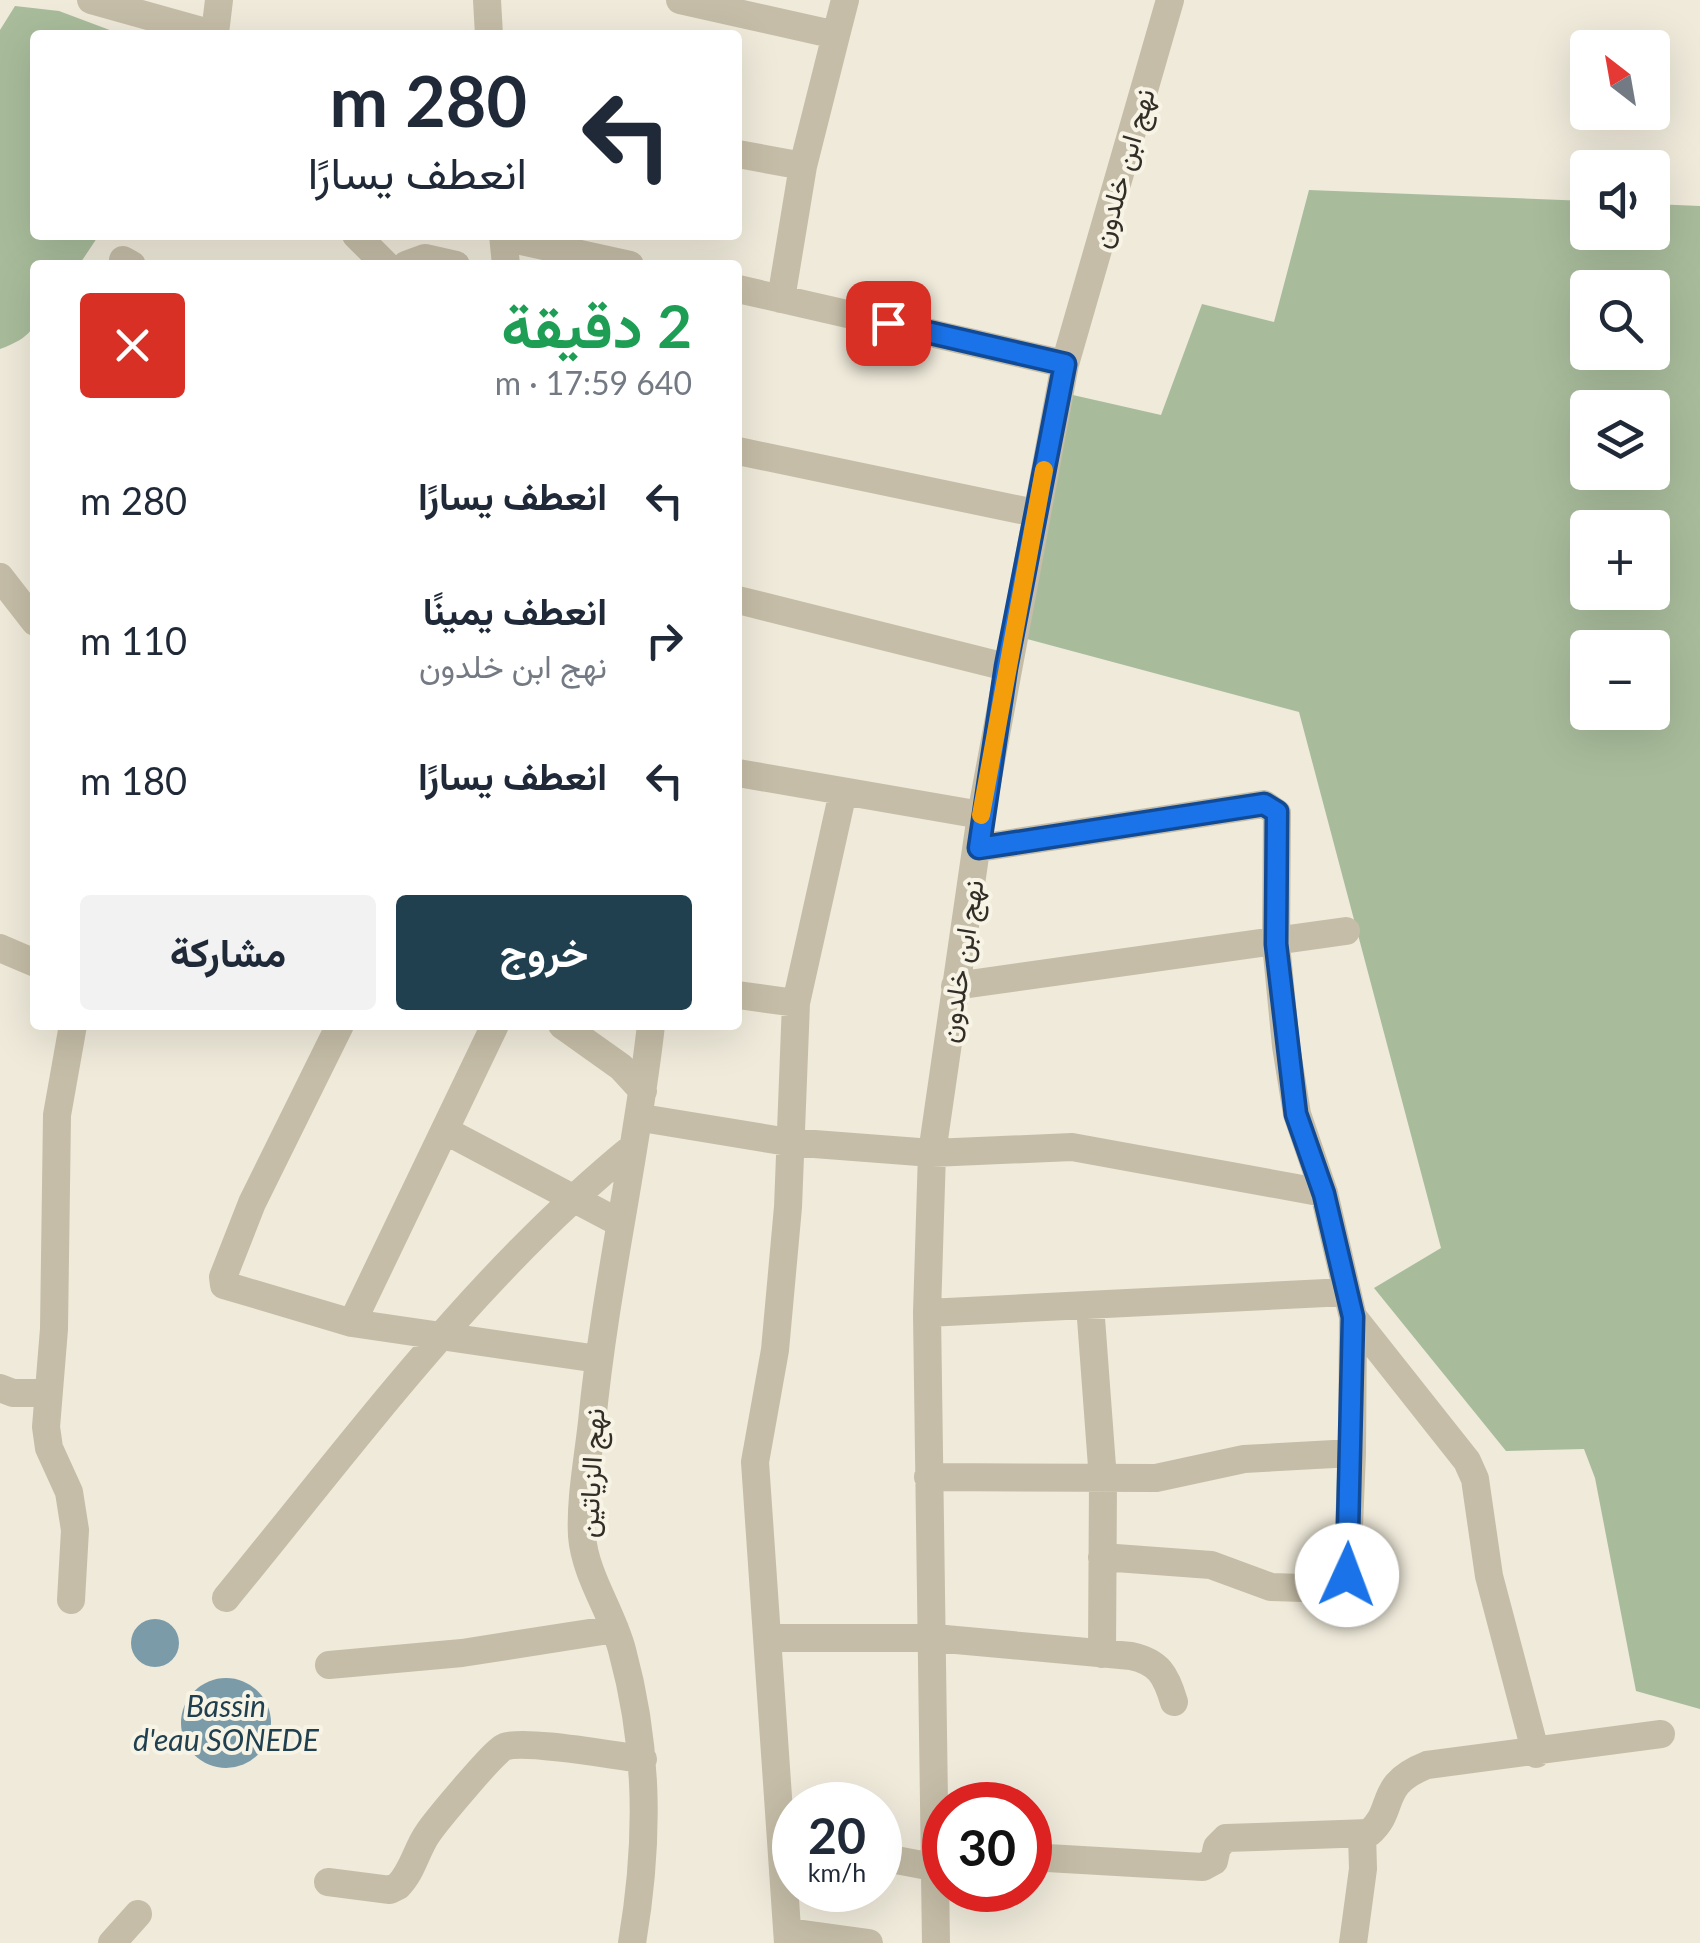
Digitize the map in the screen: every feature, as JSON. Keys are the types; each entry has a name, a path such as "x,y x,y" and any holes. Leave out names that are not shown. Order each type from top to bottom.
{"street":[{"path":"91,0 201,30"},
{"path":"216,30 218,0"},
{"path":"487,0 489,30"},
{"path":"680,0 723,4 836,35"},
{"path":"781,298 803,166 845,0"},
{"name":"نهج ابن خلدون","path":"937,1782 928,1477 927,1313 932,1152 981,815 1065,364 1170,0"},
{"path":"742,155 803,166"},
{"path":"361,240 381,260"},
{"path":"504,246 597,260"},
{"path":"742,290 1065,364"},
{"path":"742,452 1035,513"},
{"path":"742,601 1006,667"},
{"path":"742,774 981,815"},
{"path":"782,1782 755,1462 775,1350 788,1207 796,1003 843,792"},
{"path":"979,848 1264,804 1277,812 1279,820 1276,944 1296,1114 1324,1194 1350,1304 1352,1454 1347,1575 1337,1589 1271,1588 1211,1565 1102,1557"},
{"path":"955,986 1276,944 1346,931"},
{"path":"0,948 30,961"},
{"path":"742,995 796,1003"},
{"path":"71,1600 76,1530 69,1492 50,1448 48,1394 54,1329 57,1115 72,1030"},
{"path":"338,1030 252,1203 222,1281 227,1288 352,1324 598,1359"},
{"path":"352,1324 493,1030"},
{"path":"569,1030 621,1067 643,1105 788,1142 932,1152 1072,1147 1324,1194"},
{"name":"نهج الزياتين","path":"632,1943 646,1841 643,1759 615,1629 582,1538 598,1359 618,1222 643,1105 650,1030"},
{"path":"446,1130 618,1222"},
{"path":"226,1598 408,1372 571,1197 632,1146"},
{"path":"927,1313 1090,1305 1350,1304"},
{"path":"1350,1304 1468,1461 1475,1479 1490,1576 1536,1754"},
{"path":"1090,1305 1103,1480 1102,1654"},
{"path":"0,1388 12,1393 48,1394"},
{"path":"928,1477 1156,1478 1244,1459 1352,1454"},
{"path":"328,1664 462,1653 615,1629"},
{"path":"768,1638 934,1638 1131,1656 1155,1664 1166,1676 1174,1702"},
{"path":"1052,1859 1186,1868 1210,1866 1226,1838 1362,1834 1374,1829 1389,1791 1412,1771 1446,1762 1536,1754 1661,1734"},
{"path":"328,1882 390,1890 398,1886 428,1833 456,1804 488,1758 503,1747 523,1745 643,1759"},
{"path":"1353,1943 1363,1869 1362,1834"},
{"name":"نهج ابن خلدون","path":"934,1912 936,1943"},
{"path":"112,1943 138,1914"},
{"path":"788,1937 869,1943"}],"green space":[{"path":"15,6 59,11 110,30 30,30 30,240 96,240 82,260 30,260 30,331 0,349 0,30"},
{"path":"1309,190 1570,200 1570,250 1670,250 1670,205 1700,206 1700,1709 1636,1691 1595,1478 1584,1449 1506,1451 1374,1288 1441,1248 1299,712 1001,632 1064,393 1161,415 1202,304 1274,322"}],"water":[{"name":"Bassin d'eau SONEDE","path":"155,1619 172,1626 179,1643 172,1660 155,1667 138,1660 131,1643 138,1626"},
{"name":"Bassin d'eau SONEDE","path":"226,1678 258,1691 271,1723 258,1755 226,1768 194,1755 181,1723 194,1691"}],"slow traffic":[{"path":"981,815 1044,470"}],"route":[{"path":"888,323 1065,364 1006,667 979,848 1264,804 1277,812 1276,944 1296,1114 1324,1194 1353,1317 1347,1575"}]}
